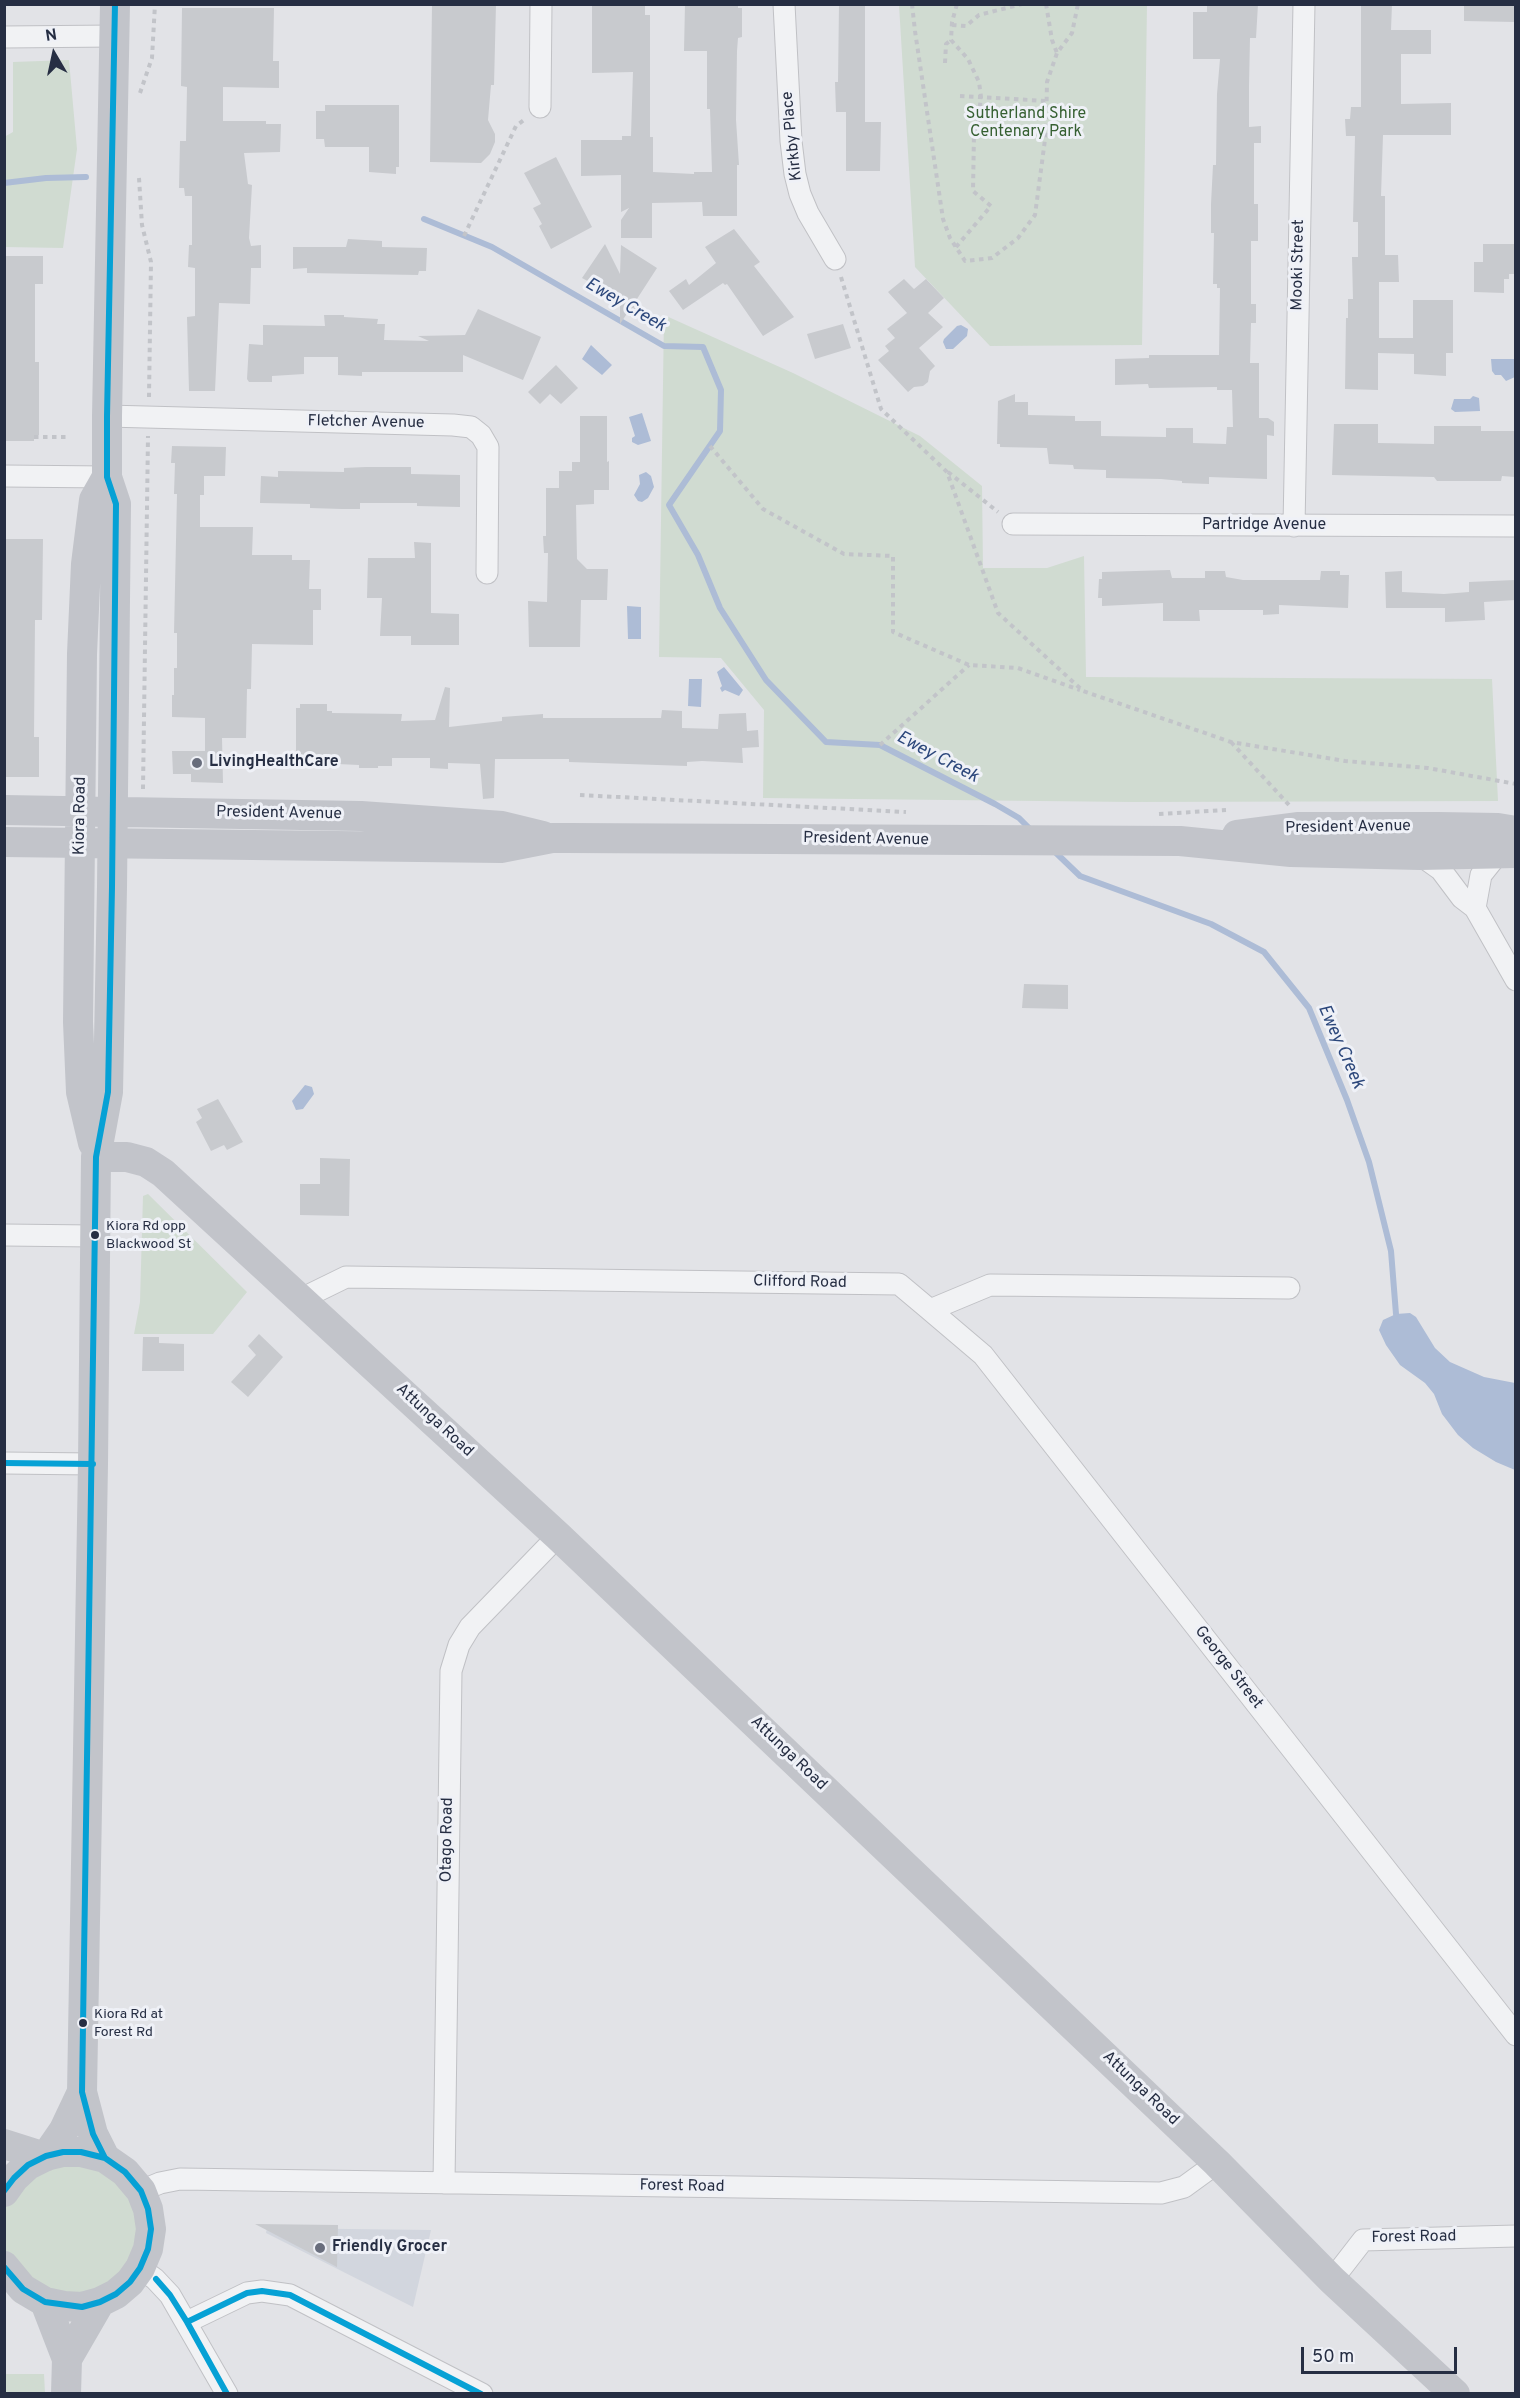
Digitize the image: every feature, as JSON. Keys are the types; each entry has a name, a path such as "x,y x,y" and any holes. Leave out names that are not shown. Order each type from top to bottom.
{"street":[{"name":"Kiora Road","path":"105,2158 93,2134 82,2092 93,1464 94,1236 96,1157 108,1092 113,812 116,504 107,477 107,416 115,4"},
{"path":"540,107 541,4"},
{"name":"Kirkby Place","path":"784,4 791,141 795,174 808,213 835,259"},
{"name":"Mooki Street","path":"1294,526 1304,4"},
{"path":"4,37 115,36"},
{"name":"Fletcher Avenue","path":"107,416 453,425 471,428 481,435 488,447 487,573"},
{"path":"4,476 107,477"},
{"name":"Kiora Road","path":"96,1157 81,1092 80,1069 78,1022 81,811 86,564 94,500 107,477"},
{"name":"Partridge Avenue","path":"1013,524 1515,526"},
{"name":"President Avenue","path":"4,810 361,816 502,826 552,838"},
{"name":"President Avenue","path":"1180,842 1299,827 1498,828 1515,831"},
{"name":"President Avenue","path":"4,842 501,848 552,838 1180,842 1291,852 1506,854"},
{"path":"1475,908 1481,875 1506,854"},
{"path":"1420,855 1441,870 1462,898 1475,908 1515,980"},
{"name":"Attunga Road","path":"96,1157 127,1157 146,1162 163,1173 558,1536 1217,2163 1332,2280 1455,2394"},
{"path":"4,1235 94,1236"},
{"name":"Clifford Road","path":"301,1299 345,1277 898,1284 930,1310"},
{"path":"930,1310 990,1285 1289,1288"},
{"name":"George Street","path":"930,1310 983,1355 1515,2035"},
{"path":"4,1463 93,1464"},
{"name":"Otago Road","path":"444,2183 451,1671 459,1645 470,1627 558,1536"},
{"name":"Kiora Road","path":"46,2157 64,2130 82,2092"},
{"path":"4,2144 46,2157"},
{"path":"4,2192 14,2178 28,2165 46,2157 63,2152 81,2152 105,2158 126,2172 141,2191 148,2209 151,2229 148,2249 140,2268 130,2282 116,2294 82,2307 45,2302 23,2289 4,2266"},
{"name":"Forest Road","path":"141,2191 160,2183 180,2179 1161,2193 1184,2187 1217,2163"},
{"name":"Forest Road","path":"1332,2280 1363,2240 1515,2236"},
{"path":"140,2268 155,2279 170,2295 227,2394"},
{"path":"187,2322 247,2294 262,2291 290,2295 482,2394"},
{"path":"45,2302 67,2359 66,2394"},
{"path":"67,2359 100,2302"}],"path":[{"path":"139,97 152,58 155,4"},
{"path":"912,4 943,219 950,238 965,261 992,258 1018,238 1035,215 1046,132 1047,82 1057,53 1072,33 1077,4"},
{"path":"956,248 991,206 973,191 974,134 981,97 979,82 968,59 951,40 957,4"},
{"path":"952,25 966,26 979,15 1022,4"},
{"path":"1046,4 1052,40 1057,53"},
{"path":"945,63 946,44 951,40"},
{"path":"960,96 1047,101"},
{"path":"464,236 516,126"},
{"path":"138,176 142,225 151,262 149,407"},
{"path":"835,259 881,409 947,471 1013,524"},
{"path":"143,792 148,427"},
{"path":"34,437 70,438"},
{"path":"710,446 763,509 844,554 893,556 893,632 969,665 1018,668 1231,742 1345,760 1428,768 1515,784"},
{"path":"947,471 998,613 1083,692"},
{"path":"880,745 969,665"},
{"path":"1231,742 1295,812"},
{"path":"580,795 915,813"}],"shaded area":[{"path":"267,2228 431,2230 413,2307 266,2233"}],"green space":[{"name":"Sutherland Shire Centenary Park","path":"899,5 1147,5 1142,345 990,346 915,267"},
{"path":"69,60 77,149 63,248 5,247 4,137 13,132 13,62"},
{"path":"664,315 793,373 920,436 982,486 983,568 1047,568 1084,556 1086,677 1492,679 1498,801 1132,802 763,798 764,710 721,658 659,657"},
{"path":"148,1194 247,1292 213,1334 134,1334 140,1302 143,1196"},
{"path":"46,2156 125,2172 148,2249 82,2307 5,2266 5,2192"},
{"path":"5,2374 44,2374 45,2393 5,2393"}],"water":[{"path":"961,325 968,329 967,336 953,349 946,349 944,339"},
{"path":"591,345 612,365 602,375 582,359"},
{"path":"1491,359 1515,359 1515,377 1506,381 1501,375 1495,375 1492,371"},
{"path":"1473,396 1479,398 1480,411 1455,412 1451,409 1454,399 1470,399"},
{"path":"642,413 651,441 638,445 632,442 635,436 629,417"},
{"path":"646,472 651,476 654,487 648,498 642,502 638,501 634,495 640,484 639,475"},
{"path":"627,606 641,607 641,639 628,639"},
{"path":"724,667 743,690 739,696 725,690 722,692 717,672"},
{"path":"689,679 702,679 701,707 688,706"},
{"path":"305,1085 312,1087 314,1094 303,1109 296,1110 292,1101"},
{"path":"1410,1313 1416,1317 1435,1348 1450,1362 1484,1377 1515,1383 1515,1470 1473,1448 1458,1435 1442,1414 1434,1394 1425,1383 1400,1365 1386,1345 1379,1330 1383,1320 1396,1314"}],"building":[{"path":"432,4 496,4 494,85 491,85 488,120 495,134 495,142 490,154 481,163 430,162"},
{"path":"592,4 645,4 645,15 650,15 650,137 653,137 653,172 694,174 694,172 712,172 710,109 707,109 707,51 684,51 685,4 738,4 738,8 742,8 742,37 738,38 737,51 736,120 739,165 737,165 737,216 703,216 702,202 652,203 652,238 621,238 621,220 629,208 621,212 621,175 581,176 581,140 622,140 622,136 631,136 633,72 592,73"},
{"path":"839,4 865,4 865,122 881,122 880,171 846,171 846,112 836,112 835,82 838,82"},
{"path":"1207,4 1258,4 1256,38 1250,38 1249,127 1261,126 1261,143 1254,143 1254,204 1258,204 1258,241 1251,241 1251,304 1256,304 1256,323 1251,323 1250,363 1259,363 1259,418 1268,418 1274,422 1274,436 1267,435 1267,479 1209,477 1209,484 1182,483 1182,481 1161,479 1106,478 1106,470 1074,469 1073,465 1049,464 1047,448 1000,447 1000,444 997,444 998,401 1015,394 1015,402 1028,402 1028,415 1075,416 1075,421 1101,421 1101,436 1166,437 1166,428 1193,428 1193,443 1226,444 1227,427 1233,427 1232,390 1217,390 1217,387 1149,388 1148,384 1115,385 1115,359 1149,358 1149,355 1219,355 1220,288 1217,288 1217,284 1213,284 1214,233 1211,233 1211,204 1213,165 1216,165 1220,59 1193,59 1193,12 1207,12"},
{"path":"1361,4 1392,4 1391,30 1431,30 1431,54 1401,54 1401,104 1451,103 1451,135 1383,135 1381,196 1385,196 1385,255 1398,255 1399,282 1379,282 1379,338 1413,338 1413,300 1453,300 1453,353 1446,353 1446,376 1414,374 1414,354 1378,353 1378,390 1345,389 1346,318 1348,318 1348,299 1353,299 1352,257 1358,257 1358,222 1353,222 1355,136 1346,136 1345,119 1350,119 1351,107 1361,107"},
{"path":"1464,4 1515,4 1515,22 1464,21"},
{"path":"182,8 274,8 273,61 279,61 279,88 223,87 223,121 266,121 266,124 281,124 280,152 244,153 248,184 252,185 249,238 251,246 261,245 261,268 251,268 250,304 219,303 215,391 189,391 187,317 195,316 195,268 188,267 189,245 192,245 192,196 185,196 184,188 179,188 180,141 186,141 187,87 181,86"},
{"path":"325,105 399,105 399,167 396,167 396,174 369,172 369,147 325,147 324,139 316,139 316,111 325,111"},
{"path":"556,157 592,227 551,249 539,226 542,224 533,208 541,204 524,173"},
{"path":"734,229 760,262 754,266 794,317 763,336 727,284 723,283 683,310 669,291 686,279 689,285 716,263 705,247"},
{"path":"348,239 382,241 382,247 427,248 426,271 419,271 418,275 307,273 307,268 293,269 293,247 346,247"},
{"path":"605,244 620,274 621,245 657,268 635,302 642,316 630,309 620,324 620,303 608,296 610,293 582,278"},
{"path":"1483,244 1515,244 1515,274 1509,274 1509,279 1504,279 1504,293 1474,292 1474,262 1483,262"},
{"path":"4,256 43,256 43,284 35,284 35,362 39,362 39,435 34,435 34,441 4,441"},
{"path":"904,279 914,289 926,279 944,298 928,313 943,327 919,348 935,366 930,371 928,382 908,392 878,360 889,351 885,346 895,338 887,329 907,313 888,292"},
{"path":"478,309 541,337 523,380 463,355 463,372 362,372 362,376 338,375 338,357 304,357 304,374 272,376 272,382 249,382 247,379 249,344 263,345 263,325 325,326 324,315 344,315 344,317 378,319 377,324 385,324 384,340 429,341 418,336 465,335"},
{"path":"843,324 851,348 815,359 807,334"},
{"path":"556,365 578,388 561,404 550,394 540,404 528,392"},
{"path":"580,416 607,416 609,490 594,490 594,504 576,505 577,559 587,569 608,569 607,600 581,600 580,647 529,647 528,601 547,602 548,553 544,553 543,536 546,536 546,488 559,488 559,471 572,471 572,462 580,462"},
{"path":"1334,424 1378,424 1378,443 1434,444 1434,426 1481,426 1481,431 1515,431 1515,477 1502,476 1501,481 1437,481 1434,477 1332,475"},
{"path":"172,446 226,447 225,476 204,476 204,495 200,495 200,527 253,527 252,555 292,555 292,560 310,560 309,589 321,589 321,610 313,610 313,645 252,644 251,689 247,689 246,738 222,738 223,783 191,782 191,774 173,774 172,751 205,751 205,718 172,717 174,668 177,668 177,633 174,633 177,494 174,494 175,463 171,463"},
{"path":"411,467 411,474 460,475 460,507 417,506 417,503 360,503 360,509 342,509 310,508 310,504 260,503 261,476 278,477 278,471 344,472 344,468"},
{"path":"4,539 43,539 42,620 35,620 34,737 39,737 39,777 4,777"},
{"path":"414,542 431,543 431,613 459,614 459,645 411,645 411,636 380,636 382,598 367,598 368,558 415,558"},
{"path":"1170,570 1172,578 1205,578 1205,571 1225,571 1226,577 1243,580 1320,580 1321,571 1340,571 1340,575 1349,575 1348,608 1279,605 1279,614 1263,615 1263,610 1199,610 1200,621 1163,621 1163,603 1102,606 1102,598 1098,598 1099,579 1102,579 1102,572"},
{"path":"1402,571 1402,592 1444,594 1469,592 1469,582 1515,580 1515,600 1484,602 1485,620 1445,622 1445,608 1386,608 1385,572"},
{"path":"445,687 450,688 449,727 502,721 502,717 543,714 543,718 661,718 662,710 682,711 682,728 718,729 719,714 746,713 747,731 758,730 759,747 742,748 743,763 702,761 687,762 687,766 569,762 569,759 495,759 494,798 483,799 480,764 448,763 448,769 430,768 430,758 392,758 392,766 378,766 378,768 316,763 316,765 296,765 296,708 300,708 300,704 327,704 327,711 332,711 332,713 402,714 401,721 435,720"},
{"path":"1024,984 1068,985 1068,1009 1022,1008"},
{"path":"218,1099 243,1142 227,1150 224,1145 211,1151 196,1122 202,1118 197,1109"},
{"path":"320,1158 350,1159 349,1216 300,1215 300,1184 320,1184"},
{"path":"259,1334 283,1357 248,1397 231,1382 256,1355 248,1346"},
{"path":"143,1337 159,1337 159,1343 184,1344 184,1371 142,1371"},
{"name":"Friendly Grocer","path":"255,2224 338,2225 337,2267"}],"waterway":[{"name":"Ewey Creek","path":"4,183 46,178 86,177"},
{"name":"Ewey Creek","path":"424,219 492,247 664,346 703,347 721,390 720,431 669,505 698,555 720,608 766,680 826,742 880,745 995,804 1019,818 1032,831"},
{"name":"Ewey Creek","path":"1053,850 1080,876 1211,924 1264,952 1309,1008 1347,1100 1369,1162 1391,1251 1396,1314"}],"transit line":[{"path":"105,2158 93,2134 82,2092 96,1157 108,1092 112,887 116,504 107,477 107,416 115,4"},
{"path":"4,1463 93,1464"},
{"path":"4,2191 28,2165 46,2156 63,2152 81,2152 105,2158 125,2172 141,2191 148,2209 151,2229 148,2249 140,2268 130,2282 116,2294 82,2307 45,2302 23,2289 4,2267"},
{"path":"156,2279 170,2295 187,2322 227,2394"},
{"path":"187,2322 247,2293 262,2291 290,2295 481,2394"}],"place":[{"name":"LivingHealthCare","path":"197,763"},
{"name":"Kiora Rd opp Blackwood St","path":"95,1235"},
{"name":"Kiora Rd at Forest Rd","path":"83,2023"},
{"name":"Friendly Grocer","path":"320,2248"}]}
